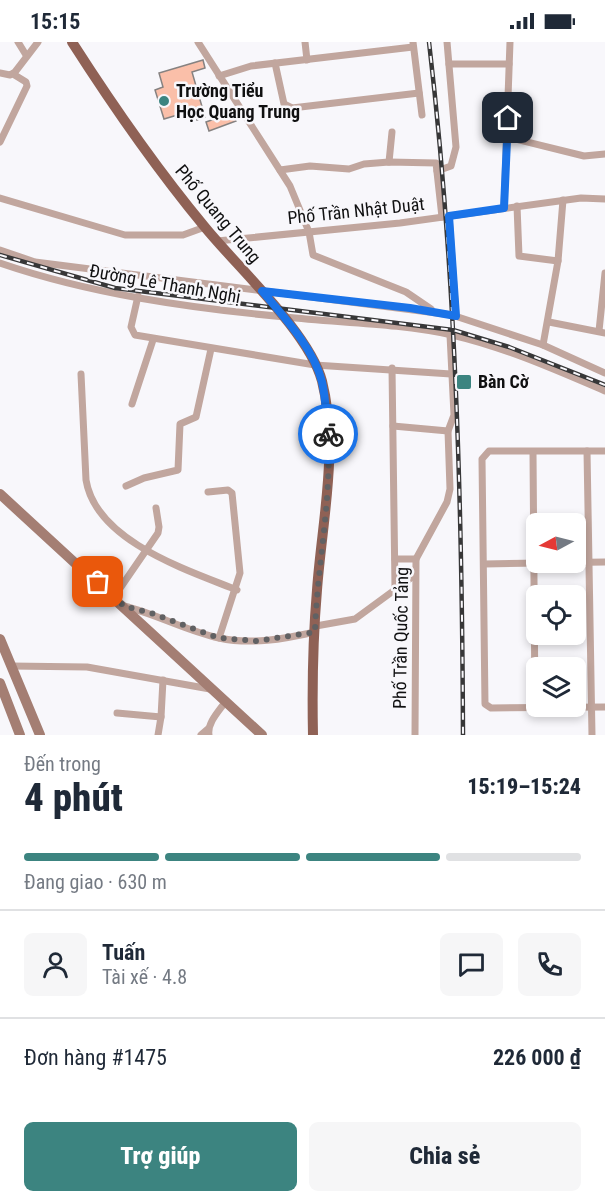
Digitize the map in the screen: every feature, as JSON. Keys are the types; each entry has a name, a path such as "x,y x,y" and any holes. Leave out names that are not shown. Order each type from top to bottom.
{"main road":[{"name":"Phố Quang Trung","path":"72,42 160,170 205,227 284,317 315,365 326,406 328,486 315,629 313,735"}],"street":[{"path":"18,42 26,55"},
{"path":"13,74 38,42"},
{"path":"198,42 295,195 309,232 311,252 315,257 406,292 434,311"},
{"path":"305,42 307,60"},
{"path":"382,42 383,51"},
{"path":"437,171 451,166 456,155 447,42"},
{"path":"504,208 510,42"},
{"path":"219,76 251,66 383,51 413,44 422,115"},
{"path":"275,63 279,93 284,104 292,108 419,93"},
{"path":"449,64 509,64"},
{"path":"0,73 13,74 26,82 27,86 0,142"},
{"path":"389,162 392,132"},
{"path":"507,136 584,156 605,154"},
{"path":"280,170 310,166 349,169 364,164 389,162 436,163 446,216 456,316"},
{"path":"0,198 125,235 183,235 205,227"},
{"name":"Phố Trần Nhật Duật","path":"217,241 446,216 563,200 605,199"},
{"path":"543,345 549,322 558,261 563,200"},
{"path":"517,206 519,256 558,261"},
{"path":"0,250 35,262 434,311 543,345 605,373"},
{"name":"Đường Lê Thanh Nghị","path":"0,263 97,289 138,296 284,317 352,322 450,335 490,346 605,391"},
{"path":"549,322 602,332 605,273"},
{"path":"138,296 131,330 135,335 153,340 315,365 392,368 451,374"},
{"name":"Phố Trần Quốc Tảng","path":"415,735 416,559 449,495 448,431 454,416 450,335"},
{"path":"132,404 153,340"},
{"path":"126,486 144,478 178,470 180,424 196,417 211,349"},
{"path":"392,368 395,588"},
{"path":"81,374 88,491 104,516 146,552 237,590"},
{"path":"393,426 448,431"},
{"path":"526,708 491,708 485,704 483,455 489,451 605,451"},
{"path":"587,451 592,735"},
{"path":"532,452 533,513"},
{"path":"208,492 228,490 232,494 240,565 237,590 219,638"},
{"path":"0,494 262,735"},
{"path":"114,597 146,552 159,527 156,508"},
{"path":"395,559 416,559"},
{"path":"586,562 605,562"},
{"path":"484,564 526,563"},
{"path":"534,573 535,657"},
{"path":"124,606 151,613 219,638 257,641 355,619 415,575"},
{"path":"0,639 40,735"},
{"path":"10,666 87,667 214,689"},
{"path":"158,735 163,680"},
{"path":"0,683 20,735"},
{"path":"201,735 209,732 226,701"},
{"path":"586,708 605,707"},
{"path":"117,713 161,717"}],"building":[{"name":"Trường Tiểu Học Quang Trung","path":"203,60 205,68 192,72 205,117 197,120 194,110 164,119 155,90 163,87 159,73"},
{"path":"234,112 236,121 209,131 206,122"}],"railway":[{"path":"429,42 446,215 456,388 463,735"},
{"path":"0,255 115,288 453,330 509,347 605,385"}],"way so far":[{"path":"98,582 124,606 151,613 219,638 257,641 315,632 316,592 328,486 328,434"}],"place":[{"name":"Trường Tiểu Học Quang Trung","path":"164,101"},
{"name":"Bàn Cờ","path":"464,382"}],"route":[{"path":"328,434 326,406 321,380 315,365 284,317 262,291 410,308 456,316 449,216 504,208 508,118"}]}
